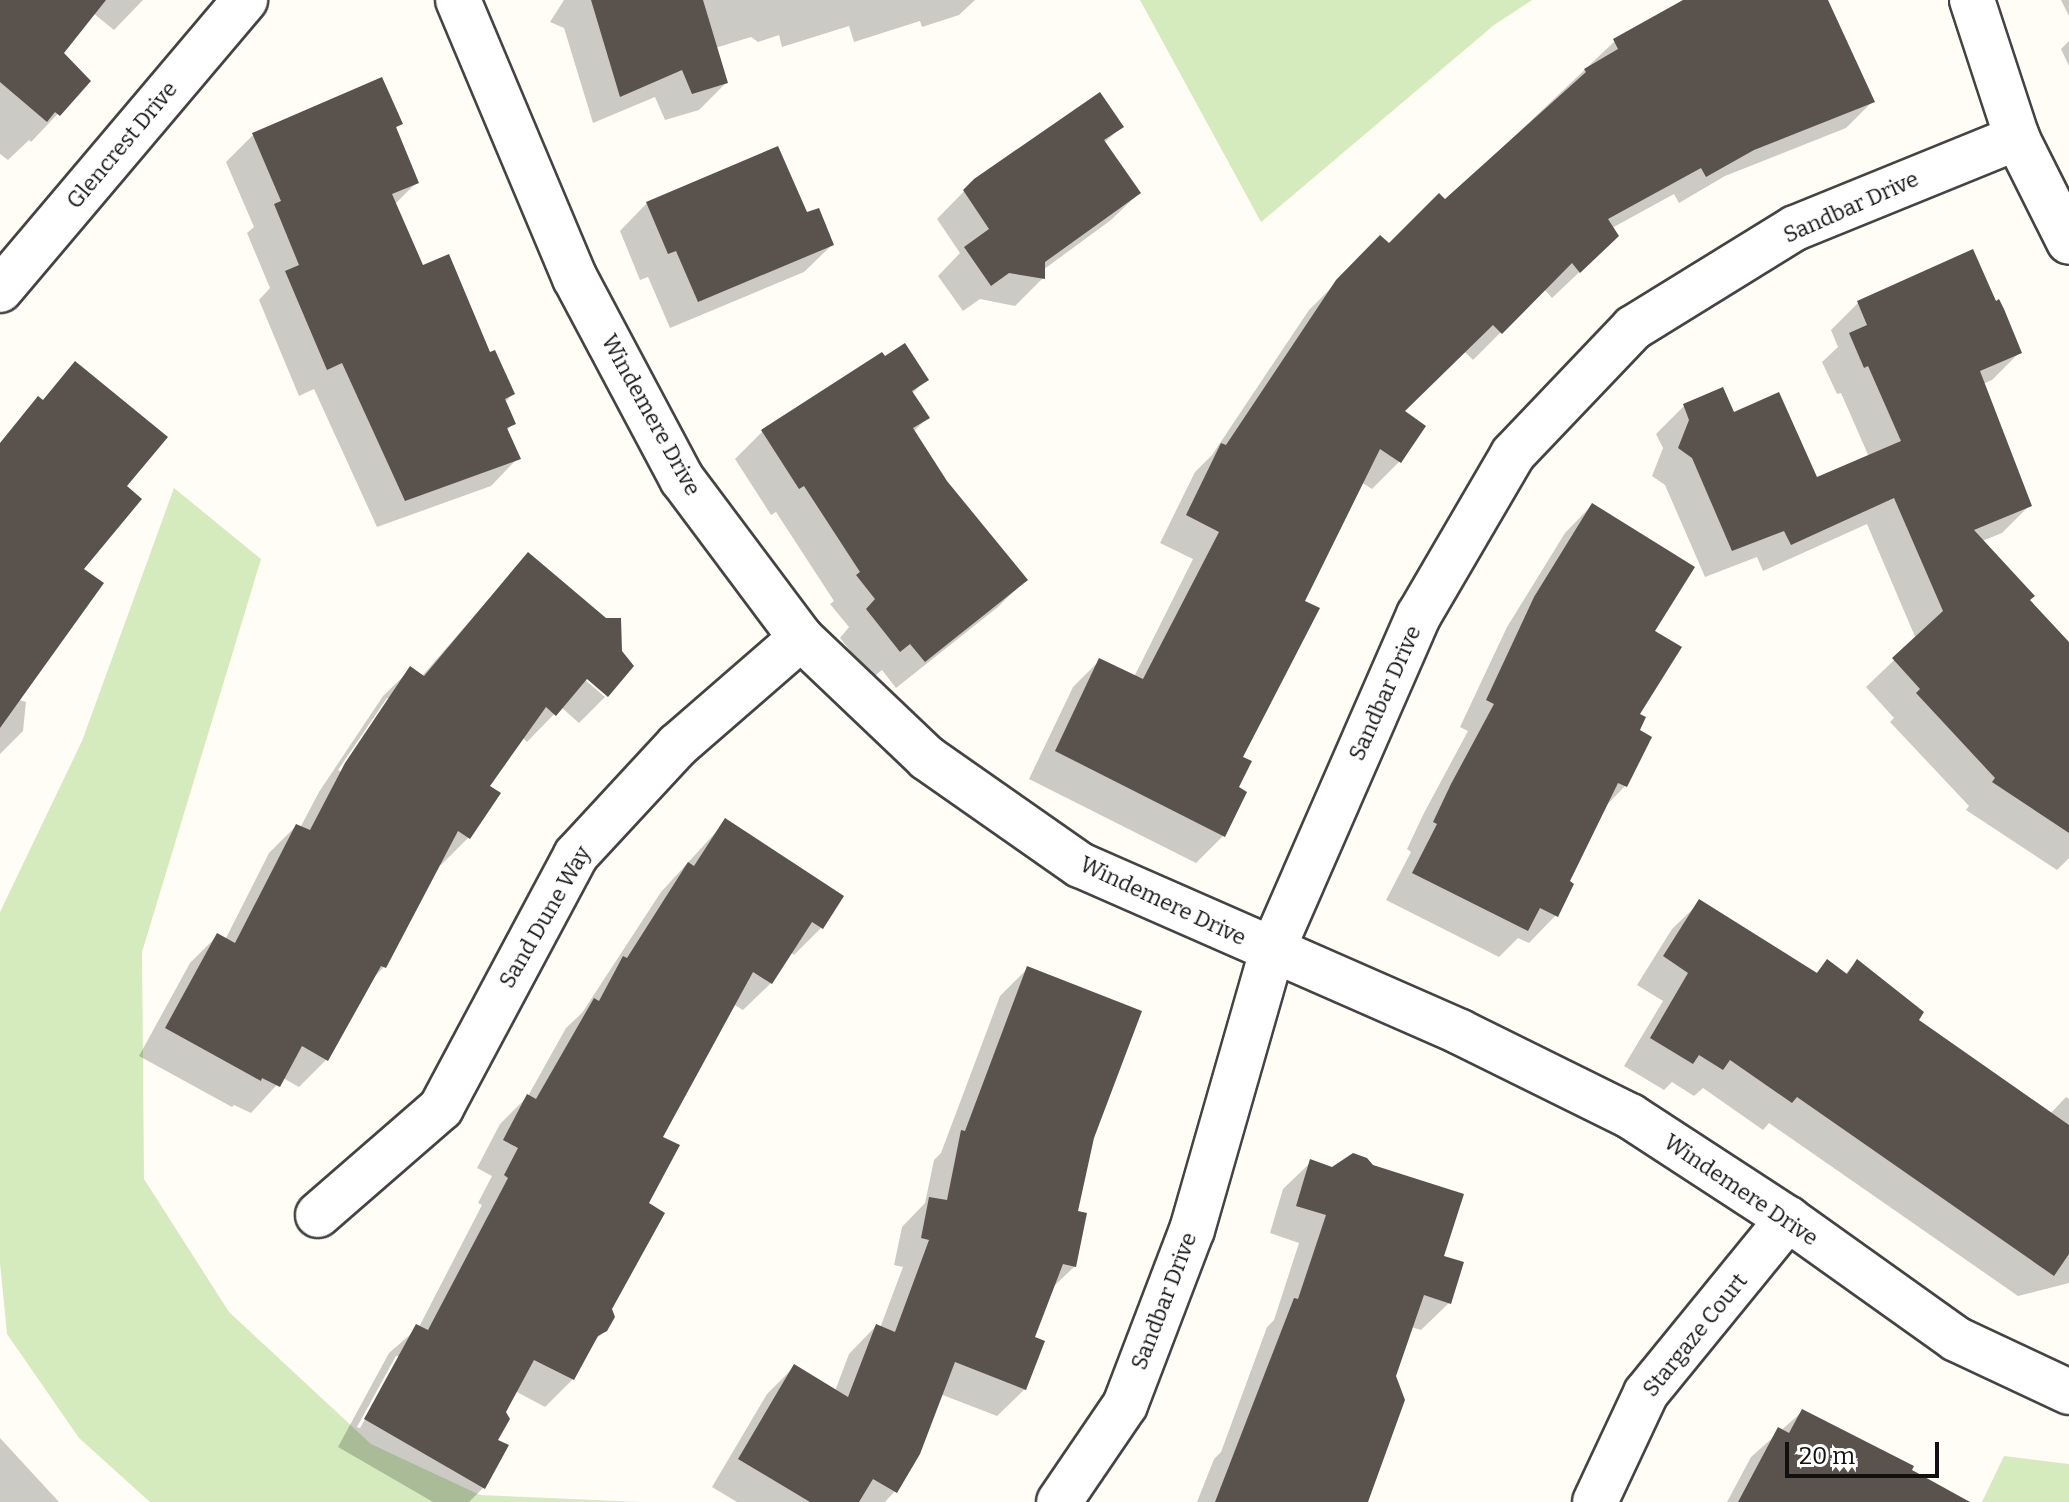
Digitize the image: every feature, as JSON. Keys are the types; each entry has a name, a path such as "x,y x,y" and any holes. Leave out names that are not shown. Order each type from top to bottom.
{"street":[{"name":"Glencrest Drive","path":"0,290 245,0"},
{"name":"Windemere Drive","path":"458,0 575,278 682,479 801,638 927,758 1080,865 1460,1032 1630,1116 1788,1219 1956,1339 2069,1392"},
{"path":"1972,0 2017,138 2069,242"},
{"name":"Sandbar Drive","path":"1059,1502 1125,1405 1192,1230 1272,951 1419,615 1513,454 1633,328 1795,228 2017,138"},
{"name":"Sand Dune Way","path":"318,1215 441,1108 576,855 678,745 801,638"},
{"name":"Stargaze Court","path":"1595,1502 1646,1393 1788,1219"}],"green space":[{"path":"1140,0 1532,0 1494,25 1261,222"},
{"path":"174,488 261,559 142,952 144,1179 229,1312 371,1444 480,1495 640,1502 150,1502 79,1438 7,1334 0,1263 0,912 82,741"},
{"path":"2004,1456 2069,1464 2069,1502 1982,1502"}],"building":[{"path":"0,0 106,0 64,53 91,81 60,116 55,112 47,122 0,82"},
{"path":"591,0 703,0 728,83 692,94 682,70 620,97"},
{"path":"1683,0 1828,0 1875,102 1754,150 1706,177 1701,168 1608,219 1619,236 1580,273 1572,263 1502,334 1493,325 1405,411 1426,426 1401,463 1380,449 1305,601 1320,608 1243,757 1252,761 1239,787 1247,792 1225,837 1055,751 1099,658 1143,679 1219,532 1186,515 1221,443 1226,445 1336,280 1380,235 1389,243 1439,193 1445,199 1586,72 1584,69 1618,49 1613,39"},
{"path":"382,77 403,124 396,127 419,183 392,194 423,265 449,254 490,352 495,350 515,394 505,399 516,424 507,428 521,459 405,501 342,363 327,370 285,271 299,265 274,204 281,201 252,133"},
{"path":"1100,92 1124,127 1104,140 1141,193 1045,262 1045,279 1009,273 991,286 964,247 989,229 963,190 974,179"},
{"path":"778,146 807,212 819,208 834,245 698,302 676,251 668,254 646,202"},
{"path":"1973,249 1996,301 1999,299 2004,309 2022,353 1980,371 2032,506 1974,530 2035,596 2030,600 2069,642 2069,833 1992,782 1995,778 1916,693 1920,689 1892,658 1943,611 1894,498 1791,545 1784,531 1732,551 1692,458 1678,448 1689,420 1683,404 1723,387 1734,412 1779,392 1817,477 1901,441 1868,366 1864,368 1849,333 1867,325 1857,301"},
{"path":"905,343 929,380 912,391 930,418 913,428 947,481 1028,580 925,662 910,644 900,652 866,609 875,599 856,575 860,572 804,486 799,489 761,430 882,352 885,356"},
{"path":"75,361 168,437 127,486 142,499 84,569 104,583 0,728 0,443 38,396 43,400"},
{"path":"1592,503 1695,567 1655,631 1682,647 1640,714 1646,717 1640,730 1652,737 1627,787 1618,783 1570,881 1574,884 1558,917 1540,908 1528,931 1412,873 1437,824 1433,822 1451,784 1494,704 1486,700 1534,597"},
{"path":"528,552 606,618 621,618 622,651 634,666 608,697 587,679 556,716 546,707 490,786 501,793 470,839 458,831 386,968 381,966 328,1061 302,1046 280,1087 262,1078 261,1081 165,1028 217,933 235,943 296,824 310,830 345,763 410,666 424,676"},
{"path":"725,818 844,896 823,929 812,922 772,984 753,972 663,1137 680,1145 649,1203 665,1213 612,1309 615,1317 607,1331 598,1336 574,1380 534,1360 506,1412 510,1419 498,1440 509,1445 485,1489 364,1419 416,1324 428,1330 508,1178 504,1175 518,1148 503,1140 527,1094 536,1099 594,998 599,1001 623,956 627,958 688,862 694,866"},
{"path":"1699,899 1817,973 1827,959 1847,974 1857,959 1924,1012 1919,1020 2069,1125 2069,1254 2054,1276 1797,1097 1792,1103 1730,1060 1723,1070 1699,1055 1693,1064 1650,1038 1688,973 1663,956"},
{"path":"1027,966 1142,1011 1094,1138 1078,1211 1087,1213 1076,1267 1063,1264 1035,1337 1045,1341 1026,1390 955,1362 920,1454 897,1493 873,1479 859,1502 810,1502 738,1459 794,1364 848,1397 876,1324 895,1332 929,1240 921,1238 929,1197 947,1200 961,1130 965,1131"},
{"path":"1353,1153 1367,1158 1373,1165 1464,1194 1444,1256 1464,1262 1451,1304 1424,1295 1396,1376 1405,1400 1368,1502 1215,1502 1294,1298 1298,1299 1326,1215 1296,1206 1310,1159 1332,1167"},
{"path":"1802,1409 1914,1466 1912,1470 1970,1502 1738,1502 1778,1427 1789,1433"}]}
